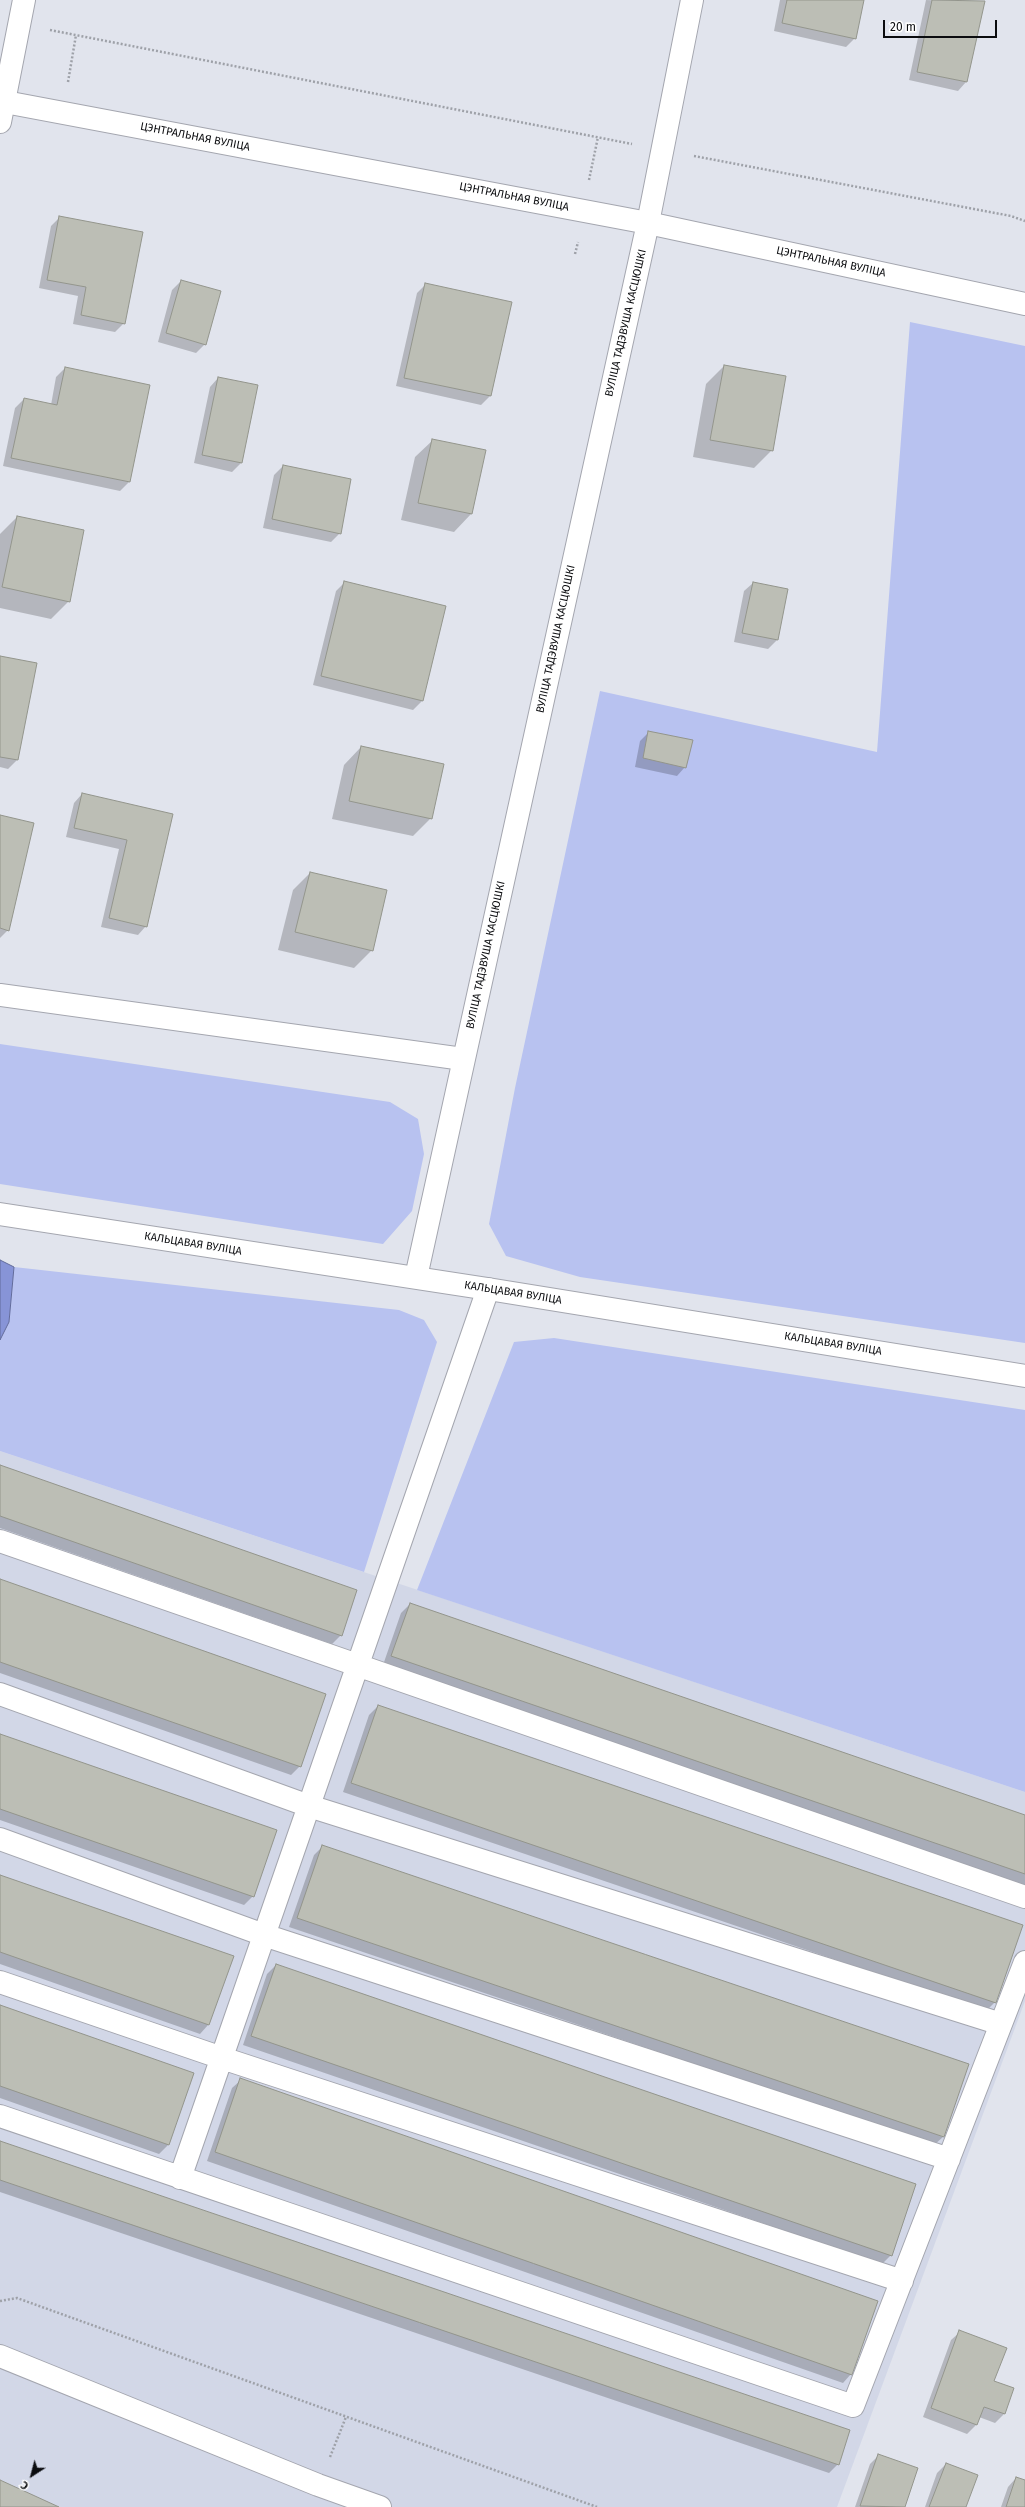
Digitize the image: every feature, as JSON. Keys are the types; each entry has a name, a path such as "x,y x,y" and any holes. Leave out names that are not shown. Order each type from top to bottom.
{"street":[{"path":"1,108 24,0"},
{"name":"ВУЛІЦА ТАДЭВУША КАСЦЮШКІ","path":"416,1277 648,223 692,0"},
{"name":"ЦЭНТРАЛЬНАЯ ВУЛІЦА","path":"1,108 648,223 1025,304"},
{"path":"0,995 463,1059"},
{"name":"КАЛЬЦАВАЯ ВУЛІЦА","path":"0,1214 416,1277 1025,1376"},
{"path":"180,2178 488,1289"},
{"path":"0,1541 1025,1897"},
{"path":"0,1694 309,1806 1001,2024"},
{"path":"0,1839 264,1935 949,2159"},
{"path":"0,2116 853,2406 1025,1962"},
{"path":"0,1982 222,2058 902,2281"},
{"path":"0,2356 318,2485 380,2507"}],"path":[{"path":"19,24 662,150 1011,216 1025,221"},
{"path":"0,2301 17,2298 597,2507"}],"shaded area":[{"path":"910,322 1025,346 1025,1343 580,1277 506,1256 489,1224 515,1088 600,691 877,752"},
{"path":"0,1044 390,1102 418,1119 424,1154 412,1211 383,1244 0,1184"},
{"path":"0,1260 14,1267 9,1322 0,1340"},
{"path":"14,1267 399,1310 424,1320 437,1342 364,1572 0,1451 0,1340 9,1322"},
{"path":"554,1338 1025,1410 1025,1792 417,1590 514,1342"},
{"path":"0,1451 1025,1792 1025,2001 837,2507 0,2507"}],"building":[{"path":"787,0 864,0 856,39 782,23"},
{"path":"932,0 985,1 967,82 917,72"},
{"path":"59,216 143,232 125,324 81,315 86,287 47,280"},
{"path":"181,280 221,291 206,345 166,333"},
{"path":"425,283 512,302 491,396 404,378"},
{"path":"724,365 786,376 773,451 710,440"},
{"path":"65,367 150,385 130,482 11,458 24,398 57,405"},
{"path":"218,377 258,385 242,463 202,455"},
{"path":"432,439 486,450 472,514 418,503"},
{"path":"283,465 351,479 341,534 272,519"},
{"path":"17,516 84,530 70,602 2,587"},
{"path":"344,581 446,606 423,701 321,676"},
{"path":"753,582 788,589 778,640 742,633"},
{"path":"0,656 37,663 18,760 0,757"},
{"path":"648,731 693,740 686,768 643,758"},
{"path":"361,746 444,764 432,819 349,801"},
{"path":"82,793 173,814 147,927 109,918 127,840 74,828"},
{"path":"0,815 34,823 9,931 0,928"},
{"path":"310,872 387,890 373,951 295,932"},
{"path":"0,1465 357,1590 342,1636 0,1516"},
{"path":"0,1579 326,1694 301,1767 0,1662"},
{"path":"410,1603 1025,1815 1025,1874 391,1656"},
{"path":"378,1705 1023,1925 996,2003 351,1783"},
{"path":"0,1734 277,1830 254,1897 0,1809"},
{"path":"322,1845 969,2064 944,2137 297,1918"},
{"path":"0,1875 234,1956 209,2025 0,1952"},
{"path":"276,1964 916,2184 892,2256 251,2036"},
{"path":"0,2005 194,2073 169,2145 0,2086"},
{"path":"240,2078 878,2301 852,2375 215,2152"},
{"path":"0,2141 850,2430 839,2465 0,2180"},
{"path":"959,2330 1007,2348 994,2381 1014,2388 1005,2414 984,2407 977,2425 931,2408"},
{"path":"878,2454 918,2468 905,2507 860,2506"},
{"path":"946,2463 978,2475 966,2507 929,2507"},
{"path":"1016,2477 1025,2480 1025,2507 1006,2507"},
{"path":"0,2480 59,2507 0,2507"}]}
